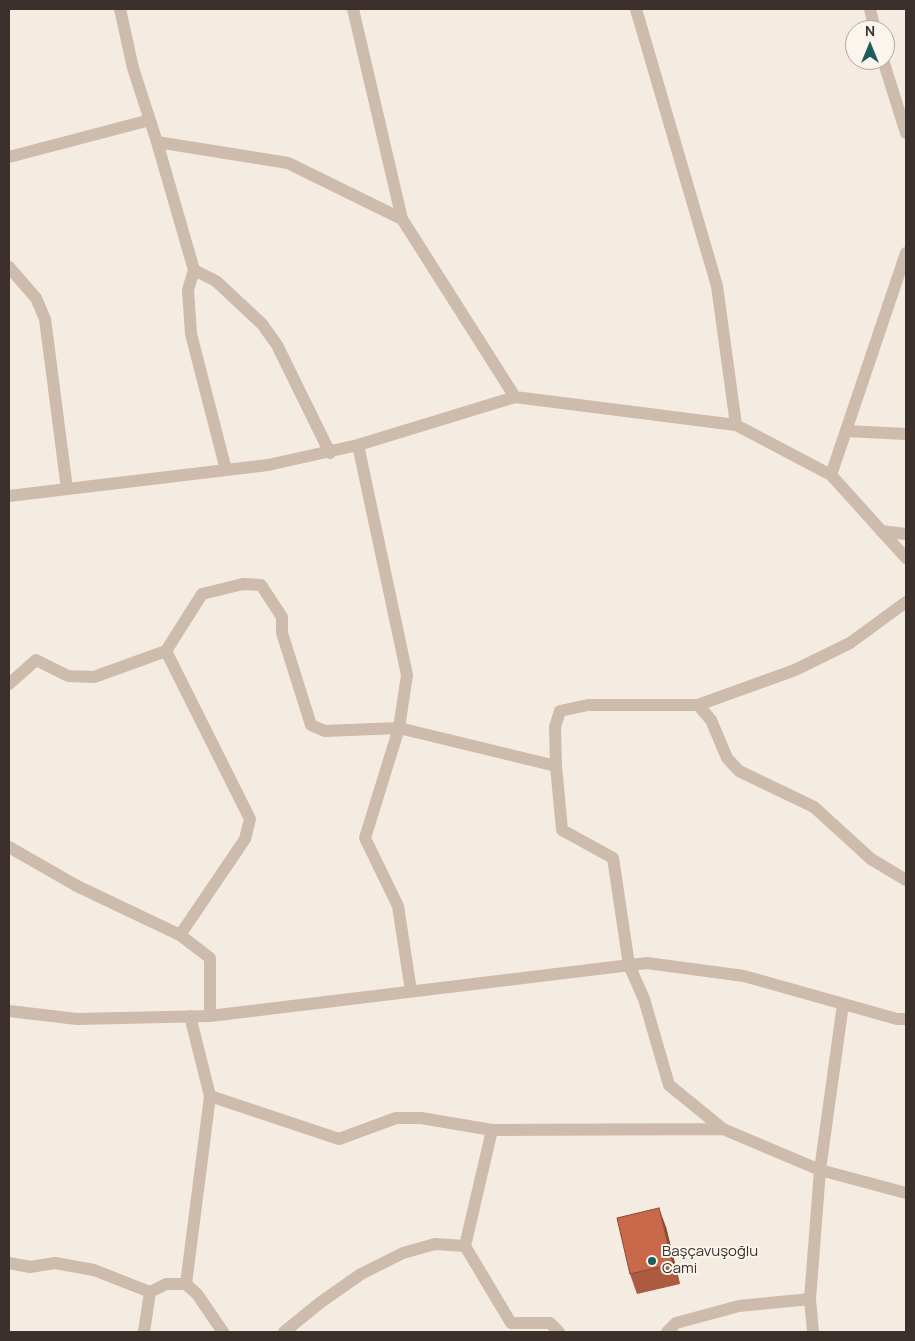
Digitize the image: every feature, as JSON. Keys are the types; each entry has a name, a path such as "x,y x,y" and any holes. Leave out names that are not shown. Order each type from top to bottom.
{"street":[{"path":"120,9 134,68 194,270 188,290 191,334 226,470"},
{"path":"353,9 402,219 515,397"},
{"path":"636,9 717,286 736,424"},
{"path":"886,70 906,132"},
{"path":"9,157 150,120"},
{"path":"157,142 288,163 402,219"},
{"path":"831,475 906,253"},
{"path":"9,267 36,298 45,319 67,489"},
{"path":"194,270 216,281 262,324 277,345 330,453"},
{"path":"9,496 268,465 330,453 515,397 736,424 831,475 906,558"},
{"path":"846,431 906,434"},
{"path":"358,445 407,675 399,728 365,838 398,906 411,991"},
{"path":"881,531 906,534"},
{"path":"9,684 36,660 68,676 94,677 166,651 202,594 243,584 261,585 282,617 282,633 311,725 325,731 399,728 556,766"},
{"path":"906,602 850,643 811,662 698,705 588,705 560,711 555,726 556,766 562,830 613,858 629,965 644,1000 669,1086 723,1129 820,1170 906,1193"},
{"path":"166,651 250,819 245,839 180,935"},
{"path":"698,705 711,720 727,758 739,771 814,807 871,859 906,880"},
{"path":"9,847 77,886 180,935 210,958 210,1016"},
{"path":"9,1011 77,1019 210,1016 647,963 744,976 906,1020"},
{"path":"813,1332 810,1299 820,1170 843,1004"},
{"path":"186,1284 210,1096 190,1016"},
{"path":"210,1096 339,1139 396,1118 421,1118 492,1130 723,1129"},
{"path":"492,1130 464,1246 511,1323 550,1323 559,1332"},
{"path":"284,1332 321,1302 361,1274 403,1253 435,1244 464,1246"},
{"path":"9,1263 30,1267 55,1263 94,1270 150,1292 166,1284 186,1284 198,1294 223,1332"},
{"path":"144,1332 150,1292"},
{"path":"667,1332 676,1323 739,1306 810,1299"}],"building":[{"name":"Başçavuşoğlu Cami","path":"659,1208 673,1264 630,1274 617,1218"}],"place":[{"name":"Başçavuşoğlu Cami","path":"652,1261"}]}
